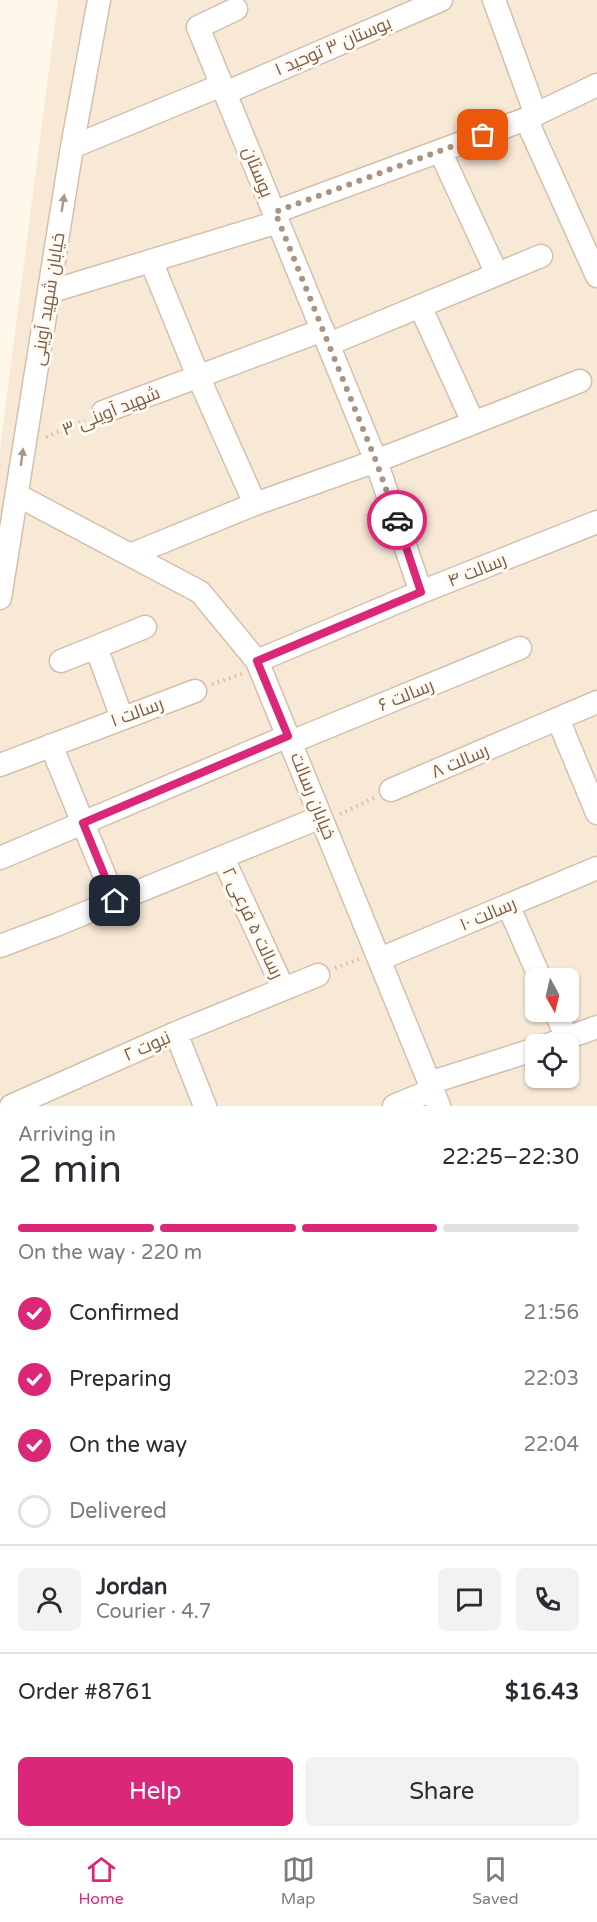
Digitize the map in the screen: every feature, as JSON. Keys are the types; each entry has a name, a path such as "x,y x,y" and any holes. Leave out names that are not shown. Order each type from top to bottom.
{"street":[{"name":"خیابان شهید آوینی","path":"0,598 72,147 99,0"},
{"name":"بوستان ۳ توحید ۱","path":"72,147 224,89 441,0"},
{"path":"494,0 531,117 597,276"},
{"name":"بوستان","path":"236,9 198,27 376,461 421,592"},
{"path":"49,292 151,261 277,217 531,117 597,85"},
{"path":"440,151 497,274"},
{"name":"شهید آوینی ۳","path":"103,412 198,376 326,337 374,325 541,256"},
{"path":"151,261 198,376 255,504"},
{"path":"420,306 472,422"},
{"path":"130,555 255,504 376,461 580,381"},
{"name":"خیابان رسالت","path":"17,495 200,592 259,664 434,1093"},
{"name":"رسالت ۴","path":"259,664 421,592 597,522"},
{"path":"61,661 145,627"},
{"path":"96,647 122,718"},
{"name":"رسالت ۶","path":"0,858 289,739 520,648"},
{"name":"رسالت ۱","path":"7,762 195,691"},
{"name":"رسالت ۸","path":"391,790 597,702"},
{"path":"558,719 597,813"},
{"path":"51,744 115,901"},
{"path":"0,946 322,820"},
{"name":"رسالت ۵ فرعی ۲","path":"222,858 283,988"},
{"name":"رسالت ۱۰","path":"378,956 597,868"},
{"path":"508,905 536,968"},
{"name":"نبوت ۲","path":"11,1106 318,975"},
{"path":"578,1034 597,1027"},
{"path":"176,1034 205,1106"},
{"path":"394,1106 434,1093 493,1064 525,1053"}],"path":[{"name":"شهید آوینی ۳","path":"24,447 103,412"},
{"path":"195,691 259,664"},
{"path":"322,820 391,790"},
{"path":"318,975 378,956"}],"shaded area":[{"path":"58,0 597,0 597,1106 0,1106 0,449"}],"way so far":[{"path":"397,520 376,461 275,212 483,135"}],"route":[{"path":"115,901 83,823 288,736 257,661 421,592 397,520"}]}
